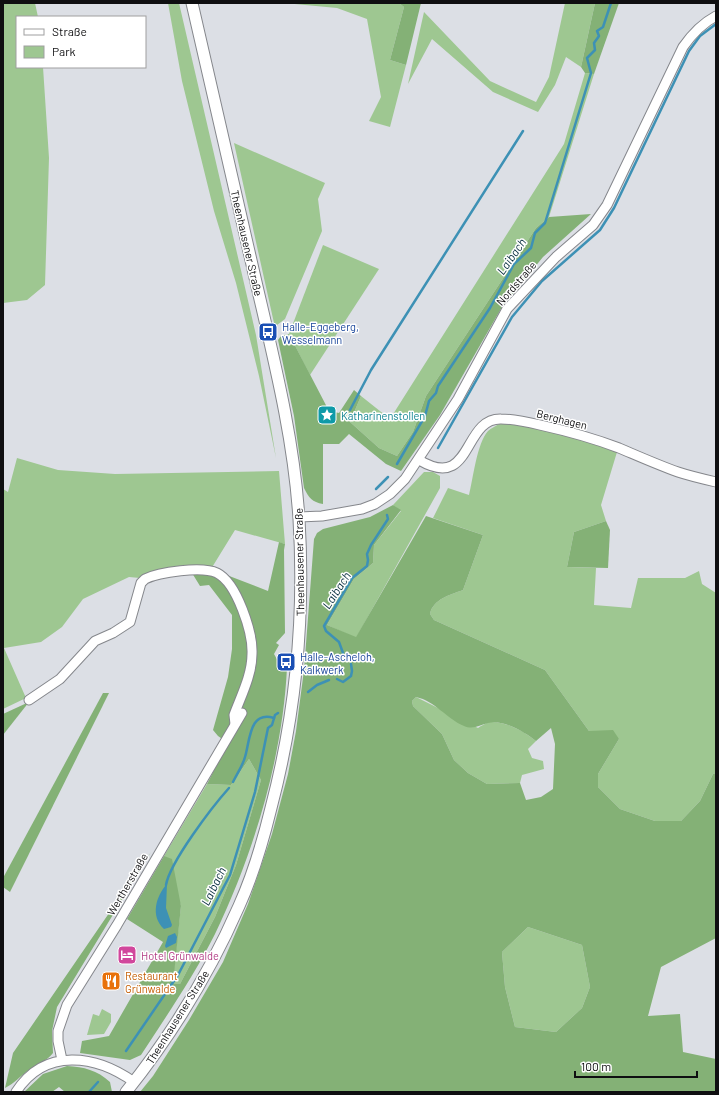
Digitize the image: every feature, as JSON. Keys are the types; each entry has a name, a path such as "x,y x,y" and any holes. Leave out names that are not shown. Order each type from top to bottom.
{"main road":[{"name":"Theenhausener Straße","path":"126,1092 159,1048 196,990 220,947 240,904 264,836 289,730 299,642 302,588 299,517 286,426 268,332 192,3"}],"street":[{"name":"Nordstraße","path":"299,517 322,516 362,509 375,504 395,489 419,460 458,399 507,309 556,257 593,225 607,205 683,47 694,32 706,21 716,16"},
{"name":"Berghagen","path":"419,460 437,468 448,468 464,455 478,432 485,425 499,419 517,420 571,432 678,472 716,482"},
{"name":"Wertherstraße","path":"29,700 60,679 95,641 113,633 130,622 145,579 169,572 208,571 216,573 223,578 238,600 251,643 251,665 234,715 235,724"},
{"name":"Wertherstraße","path":"62,1060 58,1041 58,1031 67,1005 117,925 242,713"},
{"path":"16,1092 22,1083 34,1073 49,1064 62,1060 88,1060 124,1075 134,1082"}],"green space":[{"path":"3,3 35,3 38,16 16,16 16,68 43,68 49,158 45,285 27,300 3,303"},
{"path":"168,3 179,3 256,335 276,458 259,376 236,283 214,211 182,81"},
{"path":"284,3 399,3 404,7 390,60 406,65 390,127 369,121 381,97 367,19 337,8"},
{"path":"399,3 421,3 406,65 390,60 404,7"},
{"path":"565,3 595,3 581,67 566,57 555,85 538,112 493,92 432,39 408,84 424,12 490,81 536,102 549,77"},
{"path":"595,3 619,3 594,74 585,73 581,67"},
{"path":"585,73 594,74 549,217 536,228 426,396 413,432 397,456 379,448 350,422 361,396 390,419 564,144"},
{"path":"234,143 325,183 318,199 322,231 285,319 277,325 274,323"},
{"path":"591,214 543,257 502,307 440,415 401,471 386,464 349,434 339,444 323,444 323,504 311,499 304,488 294,416 278,340 281,336 289,334 329,411 339,413 354,390 361,396 350,422 379,448 397,456 413,432 426,396 536,228 549,217"},
{"path":"323,245 379,269 310,375 289,334"},
{"path":"499,424 514,424 544,429 574,437 617,452 601,505 606,521 574,532 567,567 596,568 594,605 631,608 638,578 685,578 699,571 702,584 716,593 716,773 713,774 700,801 681,821 655,821 620,809 598,787 598,774 619,739 589,731 545,670 434,620 430,614 438,601 463,590 483,535 433,518 448,488 469,495 481,444 488,431"},
{"path":"17,458 58,470 115,474 279,471 285,544 235,530 211,569 140,578 129,577 83,599 62,627 41,642 4,648 26,698 3,709 3,489 8,492"},
{"path":"424,472 433,472 440,476 440,488 356,638 327,625 354,579 373,563 374,545 401,511 393,505"},
{"path":"393,505 401,510 374,545 373,563 354,579 327,625 356,637 426,516 483,535 463,590 438,601 430,614 434,620 545,670 589,731 613,730 619,739 598,774 598,787 620,809 655,821 681,821 700,801 713,774 716,773 716,938 661,967 648,1016 680,1014 683,1052 716,1059 716,1092 140,1092 153,1076 189,1020 223,962 248,904 272,834 288,774 296,731 304,670 314,539 317,533 323,529 370,517","holes":["416,697 429,702 458,723 467,727 494,722 500,723 514,727 536,741 551,728 555,744 553,789 541,797 526,800 520,783 487,784 468,773 454,760 442,734 413,706 412,701","528,927 582,945 590,987 582,1008 556,1032 515,1027 505,987 502,952"]},
{"path":"606,521 610,530 608,568 567,567 574,532"},
{"path":"279,542 285,544 285,633 276,643 279,645 274,654 278,661 287,667 284,701 280,735 273,769 254,837 242,871 207,950 141,1055 130,1060 80,1053 82,1041 109,1036 163,942 127,919 164,856 172,859 181,906 173,984 180,984 215,917 236,865 261,780 249,759 231,785 207,784 228,743 218,736 213,730 228,677 232,649 232,615 209,585 200,586 192,573 211,569 268,591"},
{"path":"103,693 109,693 10,892 3,887 3,878"},
{"path":"416,697 478,728 489,722 495,722 520,730 536,741 528,749 532,758 543,761 544,769 522,775 520,783 487,784 468,773 454,760 442,734 413,706 412,701"},
{"path":"29,702 3,735 3,714"},
{"path":"249,759 261,780 236,865 215,917 180,984 172,985 181,906 164,856 207,784 231,785"},
{"path":"151,852 57,1007 52,1031 53,1053 5,1088 13,1053"},
{"path":"528,927 582,945 590,987 582,1008 556,1032 515,1027 505,987 502,952"},
{"path":"102,1009 111,1014 111,1022 104,1034 87,1035 93,1014 99,1016"},
{"path":"67,1066 85,1068 95,1072 110,1082 112,1092 65,1092 59,1087 52,1092 24,1092 43,1074"}],"water":[{"path":"167,884 166,908 172,925 171,927 164,929 157,918 156,906 160,894"},
{"path":"175,933 177,937 176,943 166,948 165,946 168,936"}],"waterway":[{"name":"Laibach","path":"397,464 425,416 429,401 436,393 438,386 490,308 514,264 531,248 535,233 545,223 591,73 587,58 595,50 594,43 599,36 597,31 603,27 611,3"},
{"path":"438,448 512,317 542,281 600,230 614,208 689,51 700,36 716,24"},
{"path":"350,410 371,370 523,131"},
{"name":"Laibach","path":"376,489 388,477"},
{"name":"Laibach","path":"343,653 339,642 326,631 324,626 352,578 367,566 367,554 371,545 388,519 387,515"},
{"name":"Laibach","path":"337,679 343,682 351,676 351,664"},
{"name":"Laibach","path":"308,692 317,685 329,680"},
{"name":"Laibach","path":"126,1051 178,975 230,875 255,792 268,728 272,725 275,715 278,713"},
{"path":"233,782 244,760 252,728 255,723 260,718 274,718"},
{"path":"166,885 169,875 183,849 229,788"},
{"name":"Laibach","path":"89,1092 98,1082"}],"place":[{"name":"Halle-Eggeberg, Wesselmann","path":"268,332"},
{"name":"Katharinenstollen","path":"327,415"},
{"name":"Halle-Ascheloh, Kalkwerk","path":"286,662"},
{"name":"Hotel Grünwalde","path":"127,955"},
{"name":"Restaurant Grünwalde","path":"111,981"}]}
